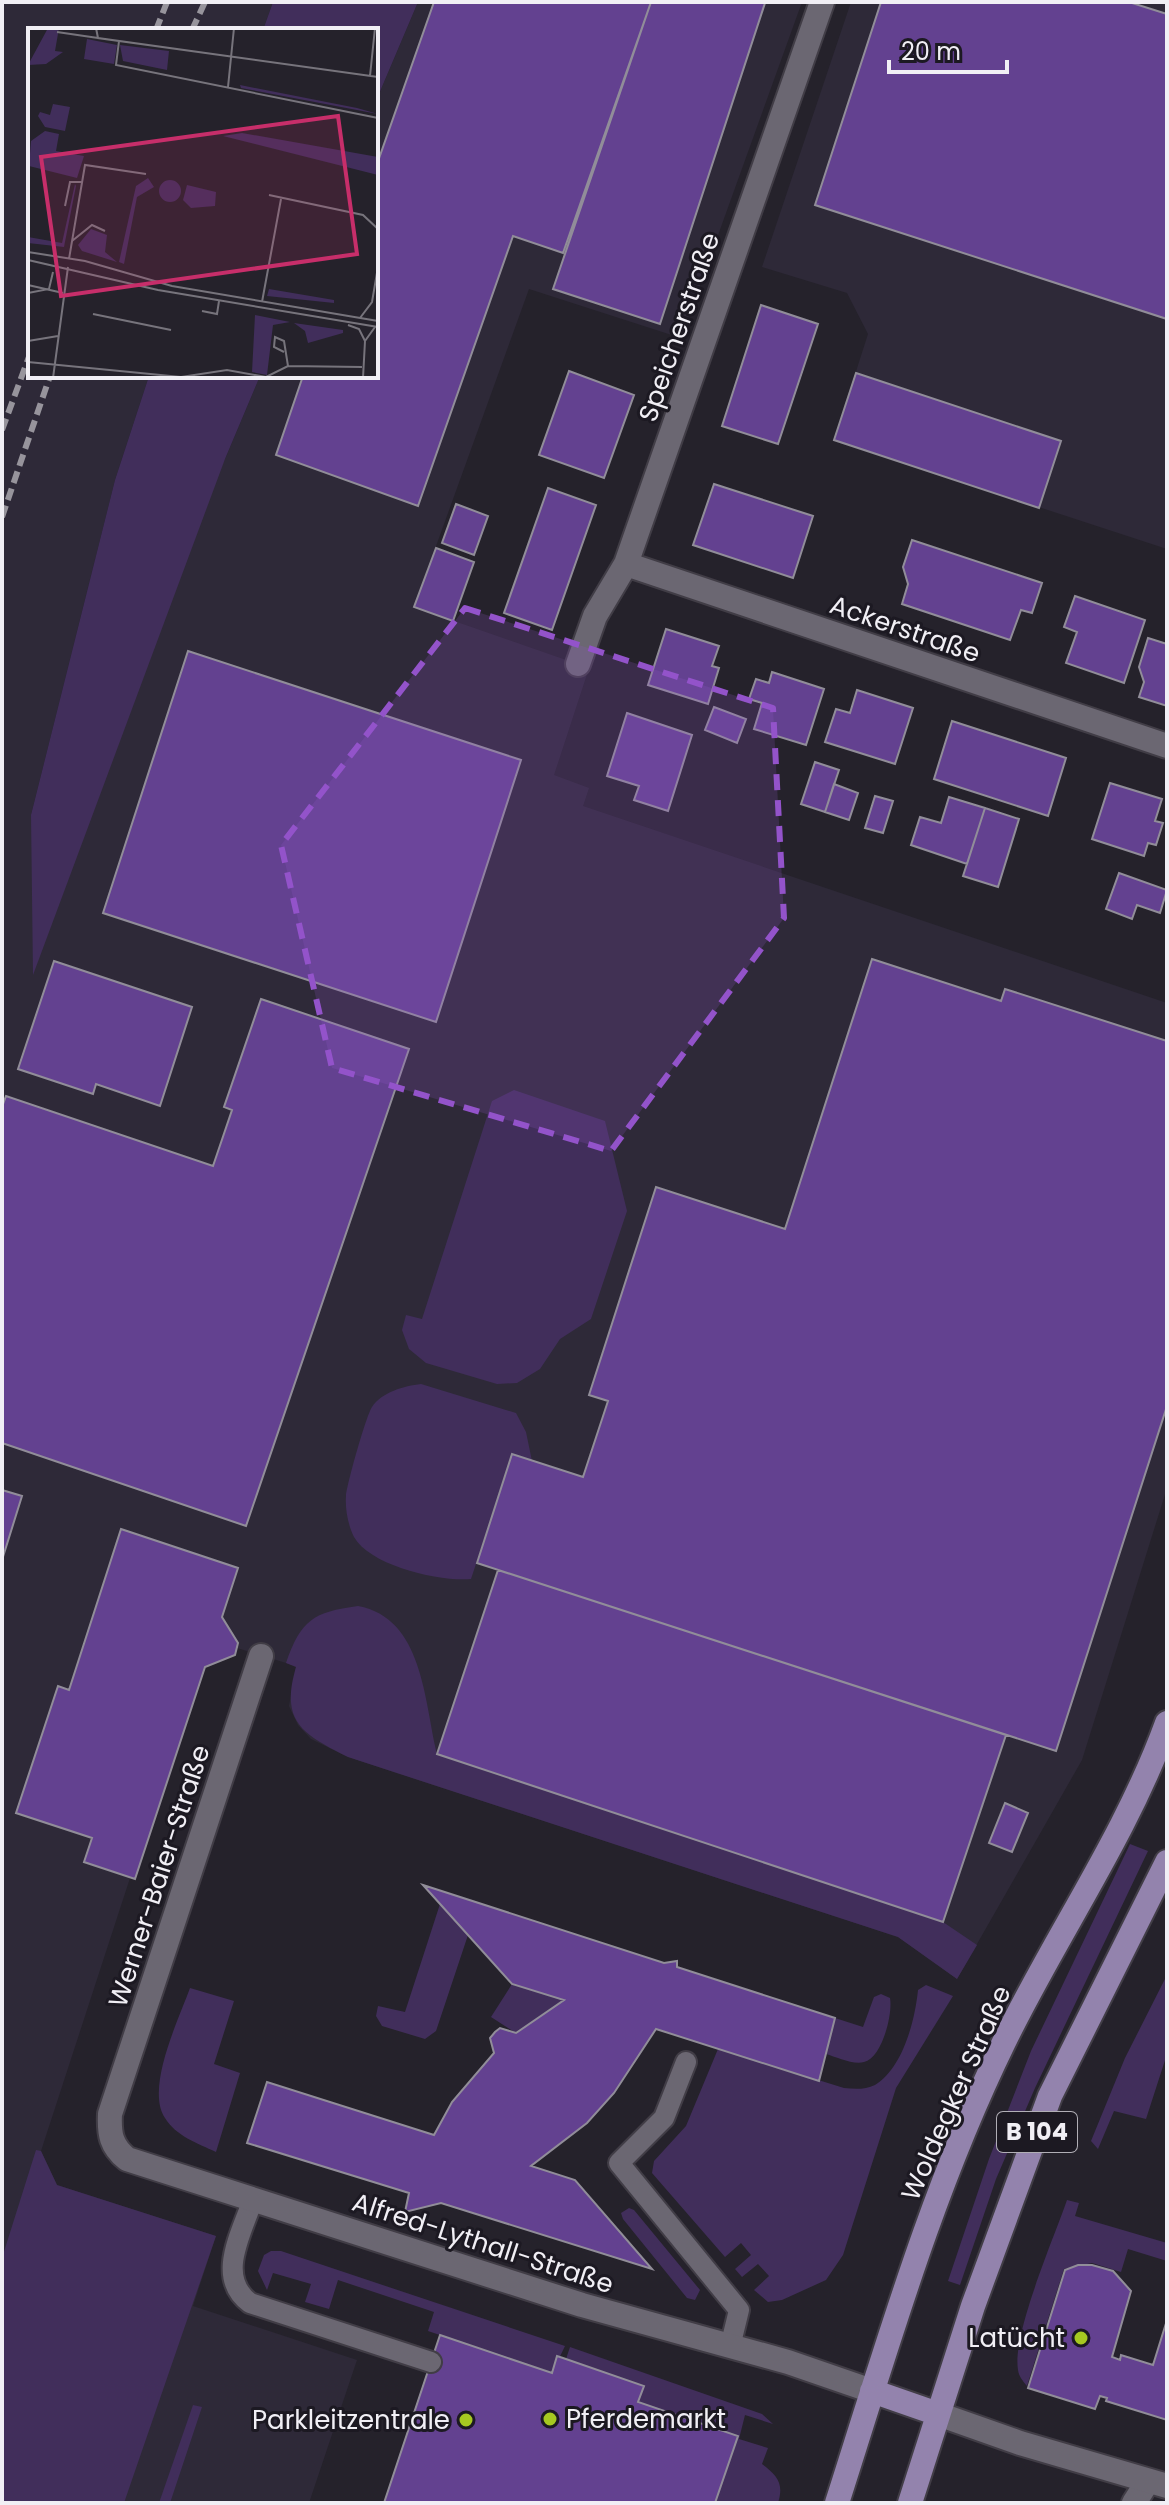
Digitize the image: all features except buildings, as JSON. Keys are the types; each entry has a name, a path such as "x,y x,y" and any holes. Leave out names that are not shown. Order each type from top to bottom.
{"main road":[{"name":"Woldegker Straße","path":"837,2503 913,2261 1005,2041 1124,1819 1167,1723"},
{"name":"B 104","path":"910,2503 973,2306 1050,2096 1167,1862"},
{"path":"872,2391 938,2414"}],"street":[{"name":"Speicherstraße","path":"578,664 595,616 626,564 822,2"},
{"name":"Ackerstraße","path":"626,564 1167,746"},
{"name":"Werner-Baier-Straße","path":"110,2114 261,1656"},
{"name":"Alfred-Lythall-Straße","path":"110,2114 109,2132 116,2149 127,2159 582,2305 872,2391"},
{"path":"938,2414 1158,2484"},
{"path":"1134,2503 1158,2484"}],"lane":[{"path":"686,2062 664,2118 619,2163 739,2310 730,2347"},
{"path":"253,2199 230,2268 241,2296 250,2303 431,2362"}],"highlighted area":[{"path":"465,608 773,708 784,918 611,1151 332,1068 281,845"}],"shaded area":[{"path":"2,2 273,2 264,28 28,28 28,378 148,378 115,480 31,815 225,459 259,378 378,378 378,96 418,2 802,2 681,338 529,289 414,607 589,668 554,775 589,788 583,806 1167,1003 1167,1488 1082,1760 957,1979 898,1937 348,1757 311,1739 298,1725 289,1706 296,1666 237,1648 235,1655 205,1667 135,1879 130,1878 41,2151 57,2185 216,2236 193,2306 357,2360 309,2503 2,2503"},
{"path":"273,2 418,2 378,96 378,28 264,28"},
{"path":"851,2 1167,2 1167,549 834,440 868,334 847,293 762,267"},
{"path":"148,378 259,378 225,459 33,975 31,815 115,480"},
{"path":"514,1090 605,1121 627,1211 591,1319 560,1339 540,1369 517,1383 497,1384 426,1363 409,1349 402,1330 406,1315 422,1319 492,1101"},
{"path":"421,1384 516,1413 526,1432 532,1461 512,1455 471,1579 425,1575 390,1564 362,1547 354,1537 349,1522 347,1489 372,1407 381,1397"},
{"path":"358,1606 380,1614 396,1627 408,1644 417,1664 437,1754 943,1922 977,1945 957,1979 898,1937 348,1757 332,1749 307,1733 293,1714 291,1701 296,1667 286,1663 297,1637 311,1621 330,1611"},
{"path":"1130,1844 1148,1851 1035,2088 996,2179 960,2285 948,2281 989,2159 1031,2051"},
{"path":"440,1904 468,1935 436,2031 425,2039 382,2026 376,2016 378,2006 405,2012"},
{"path":"1167,1975 1167,2054 1146,2119 1114,2111 1098,2149 1091,2141 1125,2058"},
{"path":"512,1984 564,2000 516,2033 491,2017"},
{"path":"926,1985 953,1996 896,2088 843,2255 826,2280 782,2300 768,2302 754,2290 769,2276 758,2264 742,2277 735,2269 751,2255 741,2243 725,2257 652,2173 654,2161 686,2126 718,2049 844,2088 871,2087 885,2077 900,2055 914,2015 918,1990"},
{"path":"190,1988 234,2001 214,2064 240,2073 216,2152 175,2130 165,2118 160,2105 161,2072"},
{"path":"881,1994 890,1998 890,2014 876,2053 864,2062 826,2054 835,2018 863,2027 874,1997"},
{"path":"36,2150 41,2151 57,2185 216,2236 124,2503 2,2503 2,2258"},
{"path":"1067,2200 1079,2203 1075,2216 1167,2243 1167,2261 1128,2249 1121,2272 1092,2263 1064,2269 1027,2386 1018,2370 1021,2334"},
{"path":"629,2208 634,2210 700,2290 695,2300 687,2298 623,2219 621,2213"},
{"path":"281,2251 565,2346 552,2373 428,2331 434,2312 338,2280 329,2309 305,2302 311,2284 273,2273 267,2290 258,2271 264,2255"},
{"path":"570,2347 762,2414 773,2424 745,2415 739,2439 768,2448 762,2464 778,2481 778,2503 715,2503 737,2436 638,2402 643,2386 566,2359"},
{"path":"193,2405 202,2407 170,2503 159,2503"}],"railway":[{"path":"157,28 167,2"},
{"path":"193,28 205,2"},
{"path":"2,430 28,359"},
{"path":"2,517 49,378"}],"place":[{"name":"Latücht","path":"1081,2338"},
{"name":"Pferdemarkt","path":"550,2419"},
{"name":"Parkleitzentrale","path":"466,2420"}]}
